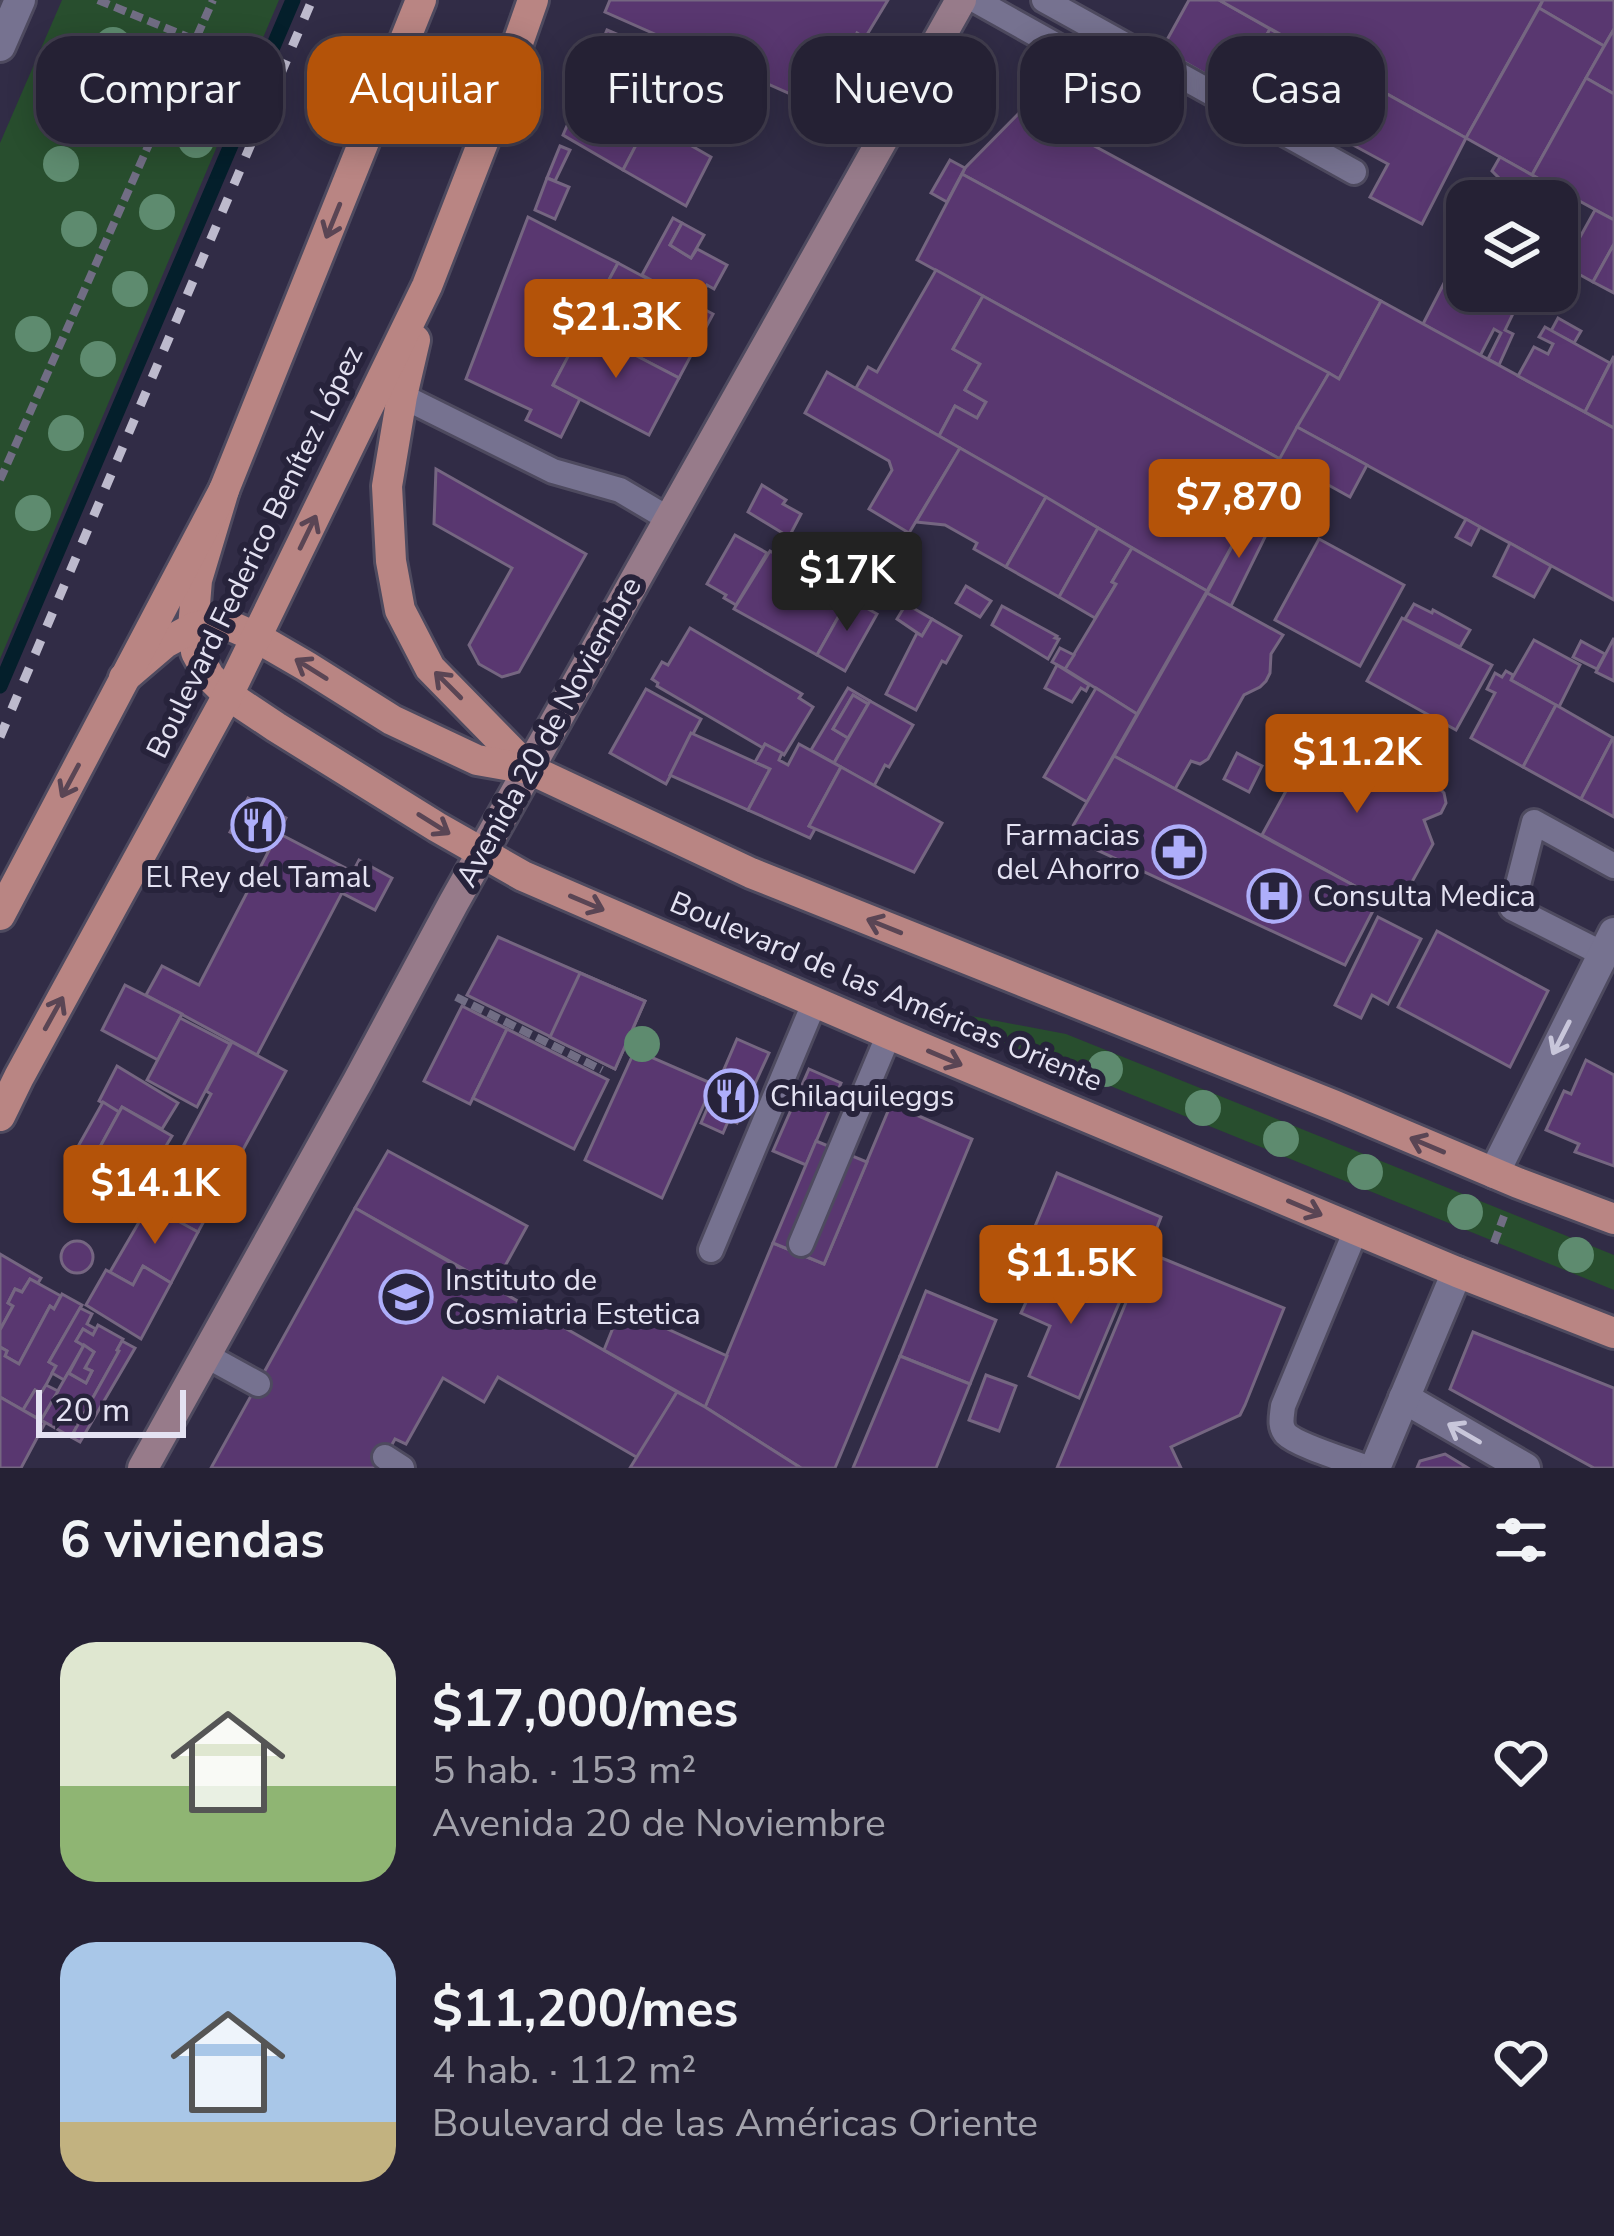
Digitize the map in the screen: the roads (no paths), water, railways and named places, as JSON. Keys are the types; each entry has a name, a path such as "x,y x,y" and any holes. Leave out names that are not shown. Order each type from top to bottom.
{"main road":[{"name":"Boulevard Federico Benítez López","path":"0,914 224,490 421,0"},
{"name":"Boulevard Federico Benítez López","path":"0,1116 228,695 427,286 532,0"},
{"name":"Avenida 20 de Noviembre","path":"941,36 962,0"},
{"name":"Avenida 20 de Noviembre","path":"142,1468 880,144"},
{"path":"427,286 387,486 391,561 400,610 430,668 529,769"},
{"name":"Boulevard de las Américas Oriente","path":"224,490 197,580 193,628 196,652 209,676 228,695 296,740 482,853 523,876 890,1034 1614,1334"},
{"name":"Boulevard de las Américas Oriente","path":"193,628 210,623 233,627 392,720 477,760 529,769 751,873 1614,1219"},
{"path":"124,678 165,643 193,628"}],"street":[{"path":"0,46 20,0"},
{"path":"1494,1173 1609,944"},
{"path":"1371,1468 1457,1272"},
{"path":"1404,1398 1526,1468"}],"lane":[{"path":"975,0 1039,36"},
{"path":"1044,0 1354,172"},
{"path":"402,395 554,471 620,490 669,519"},
{"path":"1609,944 1512,908 1534,822 1614,866"},
{"path":"712,1250 815,1001"},
{"path":"801,1244 890,1034"},
{"path":"1356,1229 1281,1421 1284,1432 1298,1441 1371,1468"},
{"path":"207,1356 258,1384"}],"waterway":[{"path":"0,686 293,0"}],"railway":[{"path":"0,737 312,0"}],"place":[{"name":"El Rey del Tamal","path":"258,825"},
{"name":"Farmacias del Ahorro","path":"1179,852"},
{"name":"Consulta Medica","path":"1274,896"},
{"name":"Chilaquileggs","path":"731,1096"},
{"name":"Instituto de Cosmiatria Estetica","path":"406,1297"}]}
